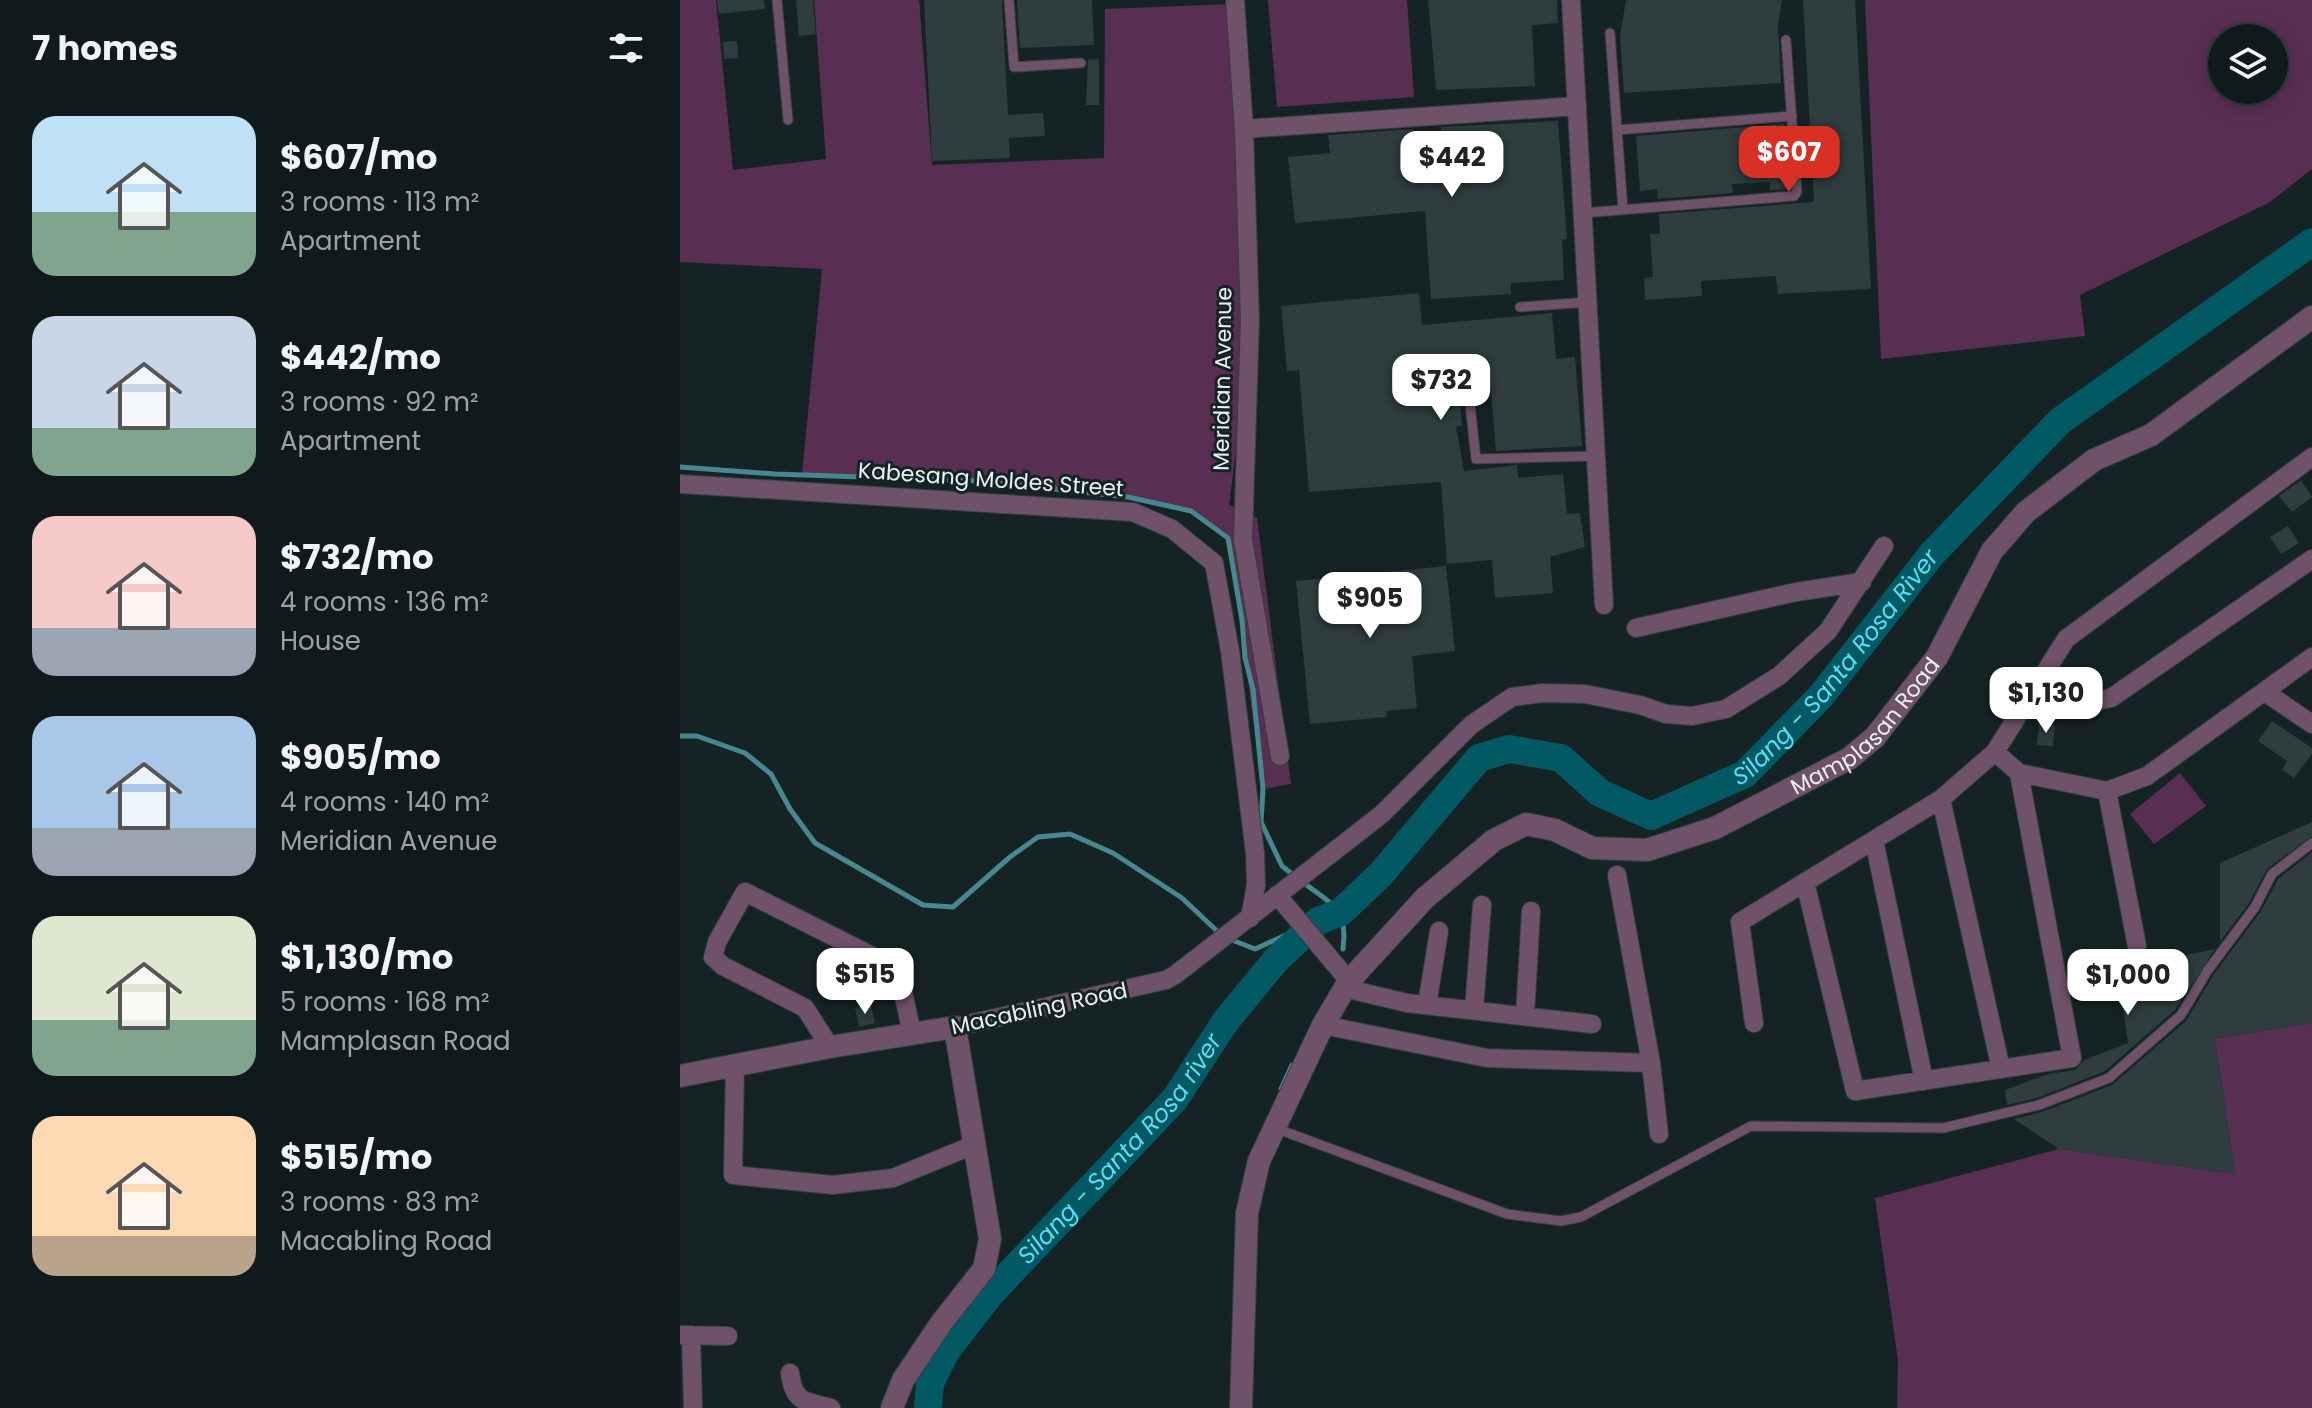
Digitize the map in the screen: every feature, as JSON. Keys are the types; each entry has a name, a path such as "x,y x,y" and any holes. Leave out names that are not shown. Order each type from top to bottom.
{"street":[{"name":"Meridian Avenue","path":"1235,0 1244,129 1250,320 1243,540 1280,756"},
{"path":"1571,0 1604,605"},
{"path":"1244,129 1577,106"},
{"name":"Mamplasan Road","path":"1241,1408 1247,1213 1259,1161 1323,1025 1346,984 1425,898 1494,840 1526,824 1555,830 1592,848 1647,850 1715,828 1850,758 1875,737 1937,657 1992,551 2026,512 2094,460 2151,435 2312,317"},
{"path":"1754,1023 1740,922 1941,799 1995,752 2066,639 2312,457"},
{"name":"Kabesang Moldes Street","path":"680,484 1133,512 1172,529 1214,563 1230,651 1255,853 1256,885 1250,918"},
{"name":"Macabling Road","path":"680,1076 955,1027 1166,980 1250,918 1282,900 1382,814 1471,725 1512,697 1543,693 1585,694 1640,705 1666,714 1692,716 1726,709 1779,676 1828,631 1884,546"},
{"path":"2036,687 2088,703 2111,698 2312,559"},
{"path":"1636,628 1796,592 1862,582"},
{"path":"1995,752 2019,773 2107,791 2147,776 2312,657"},
{"path":"2265,692 2312,724"},
{"path":"1805,882 1855,1091 2072,1058 2019,773"},
{"path":"2107,791 2137,946"},
{"path":"1941,799 2001,1069"},
{"path":"1874,840 1924,1081"},
{"path":"1617,875 1651,1063 1659,1134"},
{"path":"830,1047 805,1008 723,966 713,957 717,942 745,892 894,967 899,973 912,1034"},
{"path":"1282,900 1323,949 1346,984 1427,1005 1592,1024"},
{"path":"1474,1010 1482,905"},
{"path":"1525,1016 1531,911"},
{"path":"1427,1005 1439,931"},
{"path":"1323,1025 1487,1058 1651,1063"},
{"path":"892,1408 903,1380 942,1322 984,1269 990,1239 955,1027"},
{"path":"735,1066 733,1175 833,1185 893,1178 976,1144"},
{"path":"693,1408 685,1335 728,1336"},
{"path":"790,1373 792,1391 796,1396 831,1408"}],"lane":[{"path":"777,0 788,120"},
{"path":"1009,0 1014,67 1081,63"},
{"path":"1610,33 1623,210"},
{"path":"1583,213 1794,196 1797,192 1786,40"},
{"path":"1617,130 1792,116"},
{"path":"1520,307 1588,302"},
{"path":"1470,404 1476,459 1596,456"},
{"path":"1275,1128 1507,1214 1561,1221 1581,1217 1751,1126 1943,1128 2039,1105 2109,1078 2181,1015 2208,970 2255,907 2272,874 2312,843"}],"shaded area":[{"path":"680,0 716,0 733,170 826,159 814,0 919,0 932,165 1104,158 1105,9 1231,4 1252,321 1229,505 1257,518 1291,784 1263,789 1228,538 1191,511 1128,497 978,481 802,474 822,269 680,262"},
{"path":"1268,0 1407,0 1414,97 1277,107"},
{"path":"1865,0 2312,0 2312,169 2270,202 2080,295 2085,336 1881,359"},
{"path":"2180,773 2206,806 2154,844 2130,814"},
{"path":"2312,1023 2312,1408 1897,1408 1898,1361 1875,1198 2059,1149 2235,1174 2215,1039"}],"building":[{"path":"717,0 764,0 765,9 719,14"},
{"path":"796,0 813,0 816,34 799,36"},
{"path":"924,0 1002,0 1008,115 1043,113 1045,136 1009,138 1010,158 932,161"},
{"path":"1017,0 1092,0 1094,45 1020,48"},
{"path":"1428,0 1557,0 1558,23 1532,25 1535,86 1436,90"},
{"path":"1626,0 1782,0 1778,26 1781,83 1624,93 1620,36"},
{"path":"1803,0 1855,0 1871,289 1778,294 1776,276 1701,281 1702,296 1645,300 1644,278 1653,277 1650,234 1660,234 1659,214 1814,202"},
{"path":"737,41 738,58 724,59 723,42"},
{"path":"1099,59 1099,105 1086,105 1088,60"},
{"path":"1558,121 1567,239 1562,240 1564,280 1511,283 1511,294 1431,299 1425,211 1295,223 1288,157 1330,153 1328,135 1413,129 1416,164 1442,163 1441,127"},
{"path":"1784,124 1789,189 1770,190 1770,182 1732,184 1733,193 1658,199 1657,189 1640,191 1636,136"},
{"path":"1419,293 1422,325 1552,313 1556,359 1575,357 1582,446 1496,451 1489,365 1458,367 1462,426 1456,426 1464,471 1517,465 1518,478 1563,474 1567,514 1580,513 1585,547 1550,557 1553,593 1495,598 1492,560 1447,564 1441,482 1309,492 1299,370 1287,371 1281,306"},
{"path":"2301,480 2312,497 2292,512 2279,496"},
{"path":"2288,526 2299,543 2281,554 2270,537"},
{"path":"1446,566 1455,651 1412,656 1417,708 1386,711 1387,717 1310,724 1296,581"},
{"path":"2272,721 2312,748 2312,754 2294,778 2282,770 2287,761 2258,741"},
{"path":"2039,723 2055,725 2053,746 2037,745"},
{"path":"2312,822 2312,836 2267,869 2249,903 2220,942 2220,863"},
{"path":"2312,852 2312,1023 2215,1039 2235,1174 2059,1149 2014,1119 2042,1112 2112,1085 2186,1021 2214,974 2261,911 2278,879"},
{"path":"2215,949 2175,1010 2105,1071 2037,1098 2007,1105 2005,1090 2048,1074 2075,1070 2084,1060 2128,1043 2117,969"},
{"path":"871,1005 875,1023 859,1027 855,1008"}],"waterway":[{"name":"Silang - Santa Rosa River","path":"928,1408 930,1383 946,1351 992,1292 1175,1099 1225,1022 1276,960 1318,921 1341,912 1381,874 1479,758 1509,749 1561,758 1600,793 1651,816 1745,774 1821,696 1932,554 2060,421 2312,242"},
{"path":"680,467 775,474 978,481 1128,497 1191,511 1228,538 1245,658 1253,689 1263,789 1261,822 1282,866 1292,874"},
{"path":"680,736 697,736 745,753 771,774 790,809 815,843 923,905 953,907 1038,837 1070,834 1113,853 1182,898 1217,931"},
{"path":"1303,882 1336,909 1343,925 1343,949"},
{"name":"Silang - Santa Rosa river","path":"1308,925 1341,912"},
{"path":"1232,940 1255,949 1299,929"},
{"path":"1281,1089 1292,1065"}]}
